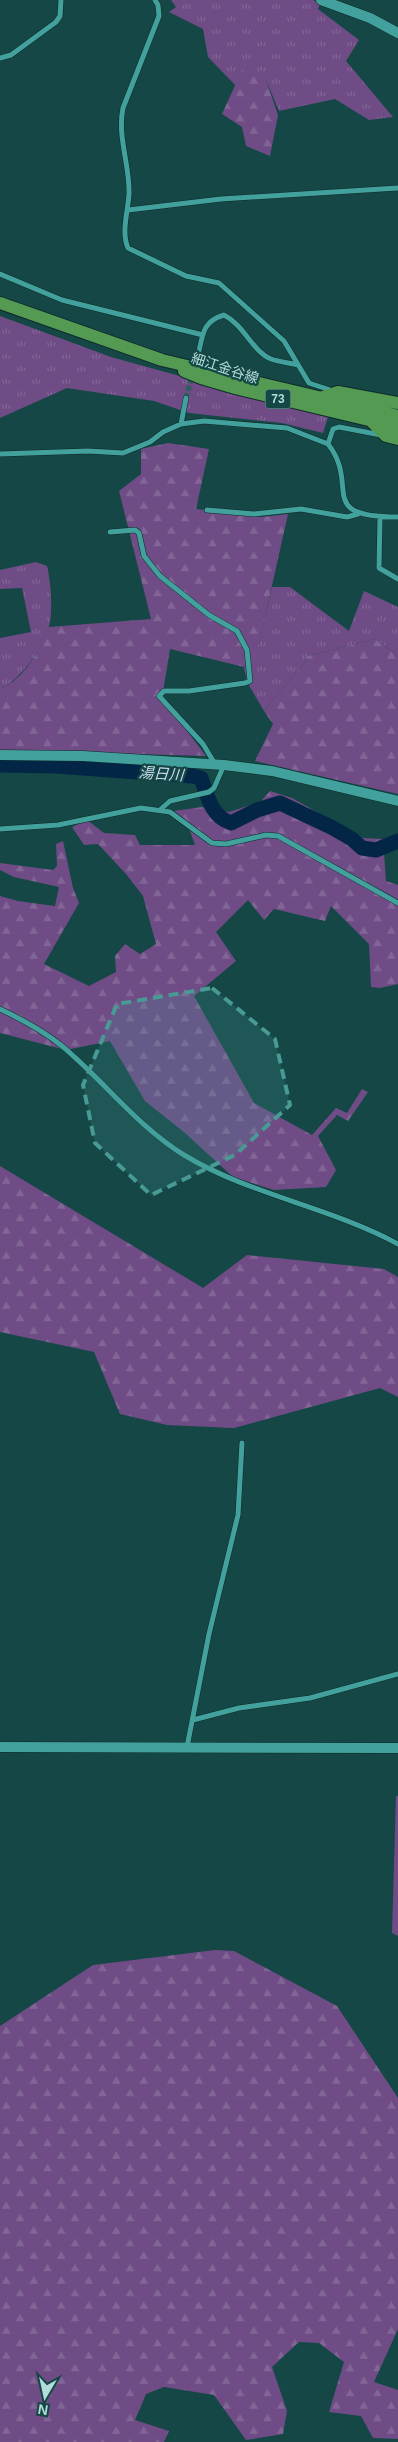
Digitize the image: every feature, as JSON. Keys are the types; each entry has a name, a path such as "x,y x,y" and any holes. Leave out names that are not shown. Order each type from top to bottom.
{"main road":[{"name":"細江金谷線","path":"0,303 162,360 317,399 398,416"},
{"name":"細江金谷線","path":"162,360 201,378 235,388 398,427"},
{"path":"317,399 338,392 398,404"},
{"path":"372,422 392,438"}],"street":[{"path":"0,58 10,55 56,22 60,16 61,0"},
{"path":"155,0 158,5 159,16 123,108 120,122 129,191 124,239 128,248 186,276 219,283 284,341 309,383 338,392"},
{"path":"321,0 370,18 398,33"},
{"path":"128,210 221,199 398,188"},
{"path":"0,274 62,300 203,336"},
{"path":"199,351 203,336 212,319 224,315 235,320 263,354 271,359 298,364"},
{"path":"180,424 186,398"},
{"path":"0,454 88,451 122,453 150,442 163,432 180,424 204,422 287,428 328,444 336,458 344,499 348,508 358,514"},
{"path":"328,444 333,429 339,427 392,438"},
{"path":"207,510 254,514 301,509 347,517 358,514 398,517"},
{"path":"380,517 379,568 398,579"},
{"path":"110,532 134,530 139,533 144,556 160,576 210,615 236,631 247,650 250,681 245,684 189,691 164,691 159,696 203,744 219,765 214,788 209,792 170,801 161,809"},
{"path":"0,755 83,756 219,765 272,771 398,801"},
{"path":"0,829 58,825 141,808 161,809 170,812 212,843 226,844 266,835 278,836 398,903"},
{"path":"0,1009 61,1045 146,1128 184,1155 246,1185 327,1214 398,1244"},
{"path":"187,1747 209,1634 238,1515 242,1443"},
{"path":"193,1720 239,1708 310,1698 398,1674"},
{"path":"0,1747 398,1748"}],"highlighted area":[{"path":"212,988 275,1039 290,1105 235,1155 151,1195 95,1143 83,1085 117,1004"}],"green space":[{"path":"171,0 313,0 320,4 318,9 359,40 346,61 393,117 369,120 335,99 279,111 266,80 237,87 208,57 203,29 169,12 176,7"},
{"path":"242,70 266,80 278,115 270,156 246,146 242,127 222,114"},
{"path":"0,316 111,357 328,417 323,433 282,423 189,413 154,401 67,388 0,418"},
{"path":"168,443 209,449 196,509 262,517 288,514 259,644 244,667 170,649 162,698 206,756 0,750 0,689 16,679 24,671 36,654 49,627 151,619 119,491 141,474 141,449"},
{"path":"36,562 47,566 51,605 49,627 42,644 30,663 15,679 0,689 0,638 31,632 22,588 0,589 0,570"},
{"path":"272,587 290,587 349,631 364,591 398,607 398,655 375,639 307,656 304,663 264,711 247,682 244,667 259,643"},
{"path":"375,639 398,655 398,794 255,761 273,724 264,711 304,663 307,656"},
{"path":"270,791 292,798 362,838 383,839 386,881 398,885 398,984 380,988 371,987 369,944 331,906 325,921 274,909 264,920 248,900 216,932 236,961 194,996 254,1103 312,1135 336,1108 347,1113 362,1089 368,1092 348,1121 337,1115 318,1136 336,1170 326,1187 274,1190 233,1177 185,1133 145,1101 110,1041 66,1050 0,1033 0,896 18,901 55,906 59,887 14,877 0,870 0,863 53,870 57,866 56,844 63,841 73,888 79,903 44,964 89,986 116,972 115,956 125,944 140,954 156,944 143,896 126,874 98,844 84,845 72,827 87,820 104,833 135,835 140,845 195,845 186,820 174,811 202,807 229,812 260,802"},
{"path":"0,1166 203,1288 247,1255 384,1269 398,1277 398,1397 380,1388 234,1428 167,1425 120,1414 94,1352 0,1332"},
{"path":"396,1796 398,1796 398,1936 392,1933"},
{"path":"215,1950 234,1951 337,2006 398,2098 398,2329 374,2382 398,2390 398,2439 373,2438 361,2416 329,2412 344,2362 319,2343 299,2342 272,2367 287,2411 283,2434 246,2440 214,2395 164,2387 146,2394 135,2420 169,2431 164,2442 0,2442 0,2026 93,1965"}],"waterway":[{"name":"湯日川","path":"0,765 56,766 193,776 201,778 211,805 219,816 231,823 257,810 280,803 333,828 352,839 362,848 376,850 398,841"}],"tunnel":[{"path":"195,367 199,351"},
{"path":"186,398 192,375"}]}
